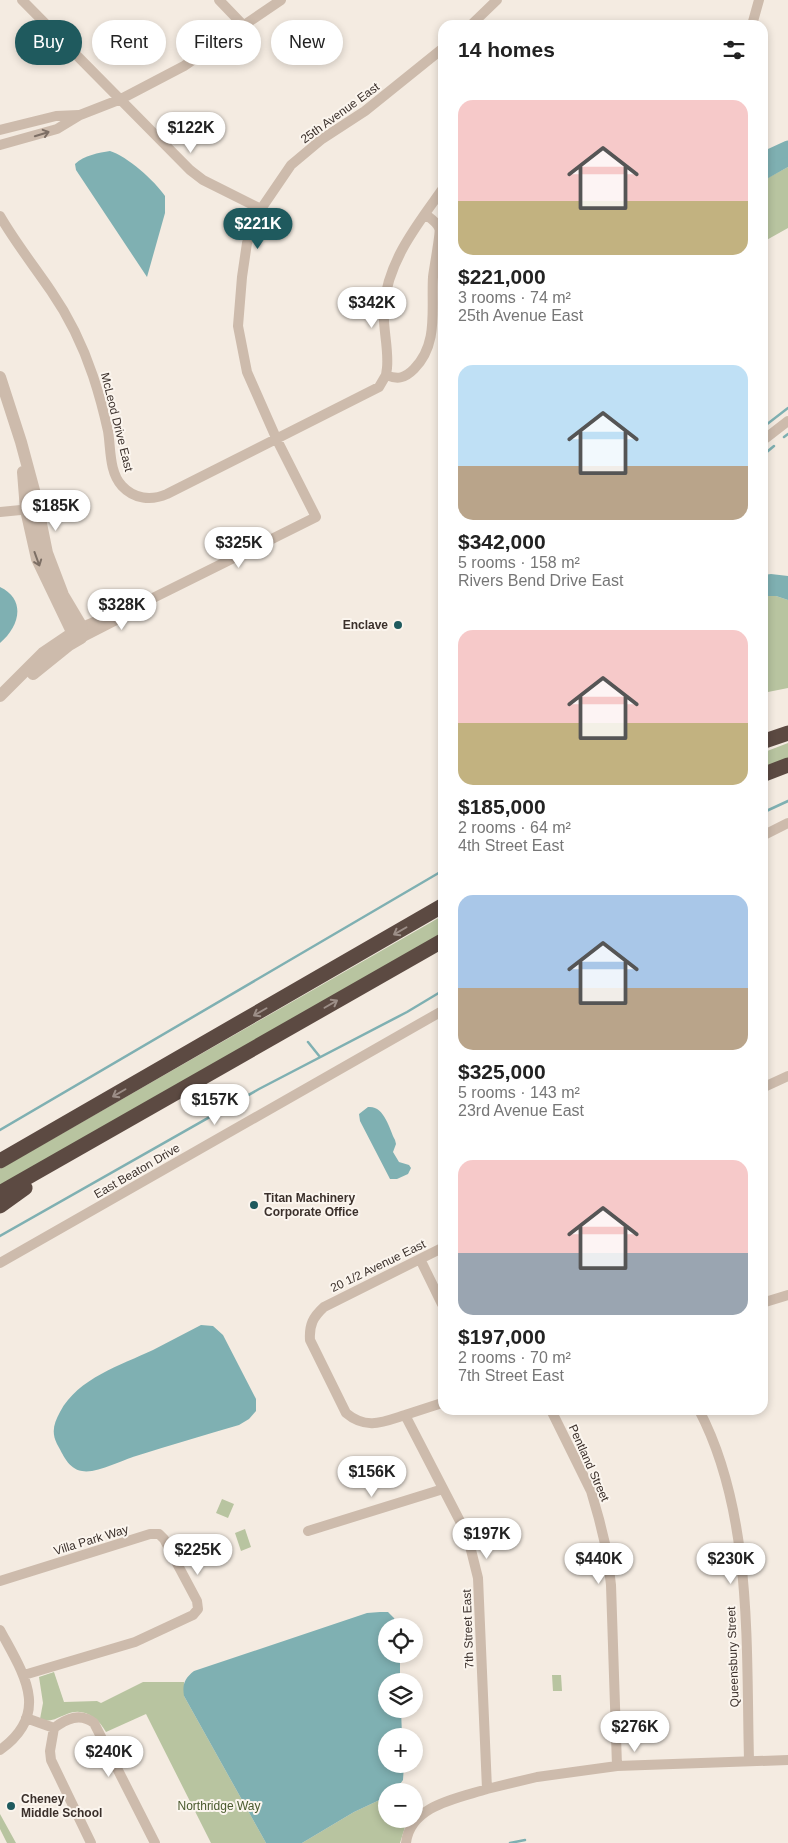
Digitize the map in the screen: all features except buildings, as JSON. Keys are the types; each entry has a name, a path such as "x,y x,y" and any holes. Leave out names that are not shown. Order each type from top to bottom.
{"highway":[{"path":"768,740 788,733"},
{"path":"768,773 788,765"},
{"path":"0,1161 438,908"},
{"path":"0,1193 438,943"},
{"path":"0,1155 62,1126"},
{"path":"0,1206 99,1136"}],"street":[{"path":"22,0 196,174 261,210"},
{"path":"219,0 238,20"},
{"path":"253,20 281,0"},
{"path":"476,20 497,0"},
{"path":"753,20 759,0"},
{"name":"25th Avenue East","path":"78,632 122,617 151,599 316,517 277,440 247,372 238,326 247,243 261,210 291,165 322,139 365,111 438,52"},
{"path":"0,145 58,129 80,115 121,99 186,65"},
{"path":"0,130 56,116 80,115"},
{"path":"438,196 410,235 397,260 388,286 384,305 388,362 386,375 394,378 402,378 409,374 420,363 428,349 431,337 435,252 438,242"},
{"path":"425,214 438,226"},
{"name":"McLeod Drive East","path":"0,216 52,293 75,333 97,387 108,432 114,472 121,484 132,494 141,498 161,497 277,440 373,391 379,387 386,375"},
{"path":"0,377 21,442 32,509 37,559 78,632 43,652 0,697"},
{"path":"768,436 788,421"},
{"path":"0,512 32,509"},
{"path":"768,833 788,823"},
{"name":"East Beaton Drive","path":"0,1263 438,1013"},
{"path":"768,1085 788,1076"},
{"name":"20 1/2 Avenue East","path":"405,1415 366,1424 354,1420 346,1413 310,1340 309,1328 314,1316 324,1307 438,1250"},
{"path":"420,1259 438,1296"},
{"path":"768,1301 788,1295"},
{"path":"405,1415 438,1404"},
{"name":"7th Street East","path":"405,1415 463,1526 472,1550 478,1578 487,1789"},
{"name":"Pentland Street","path":"553,1415 591,1491 600,1519 607,1552 611,1585 617,1766"},
{"name":"Queensbury Street","path":"701,1415 716,1449 726,1484 736,1522 742,1563 749,1760"},
{"path":"308,1531 443,1489"},
{"name":"Villa Park Way","path":"0,1581 150,1534 159,1534 164,1538 197,1601 198,1609 193,1615 135,1642 24,1675"},
{"path":"0,1630 24,1675 30,1703 19,1733 0,1750"},
{"path":"92,1843 51,1760 50,1751 54,1728 63,1721 79,1717 89,1719 94,1723 155,1843"},
{"path":"26,1718 54,1728"},
{"path":"406,1843 412,1826 432,1807 487,1789 547,1776 617,1766 788,1760"}],"green space":[{"path":"788,167 788,228 768,239 768,178"},
{"path":"768,596 776,596 788,600 788,688 768,692"},
{"path":"788,743 788,759 768,766 768,751"},
{"path":"438,918 438,936 0,1187 0,1169"},
{"path":"222,1499 234,1504 228,1518 216,1513"},
{"path":"245,1529 251,1547 241,1551 235,1533"},
{"name":"Northridge Way","path":"54,1672 64,1702 97,1701 101,1703 143,1682 184,1682 184,1696 266,1843 211,1843 146,1714 106,1732 95,1718 85,1713 73,1712 51,1720 40,1719 43,1703 39,1677"},
{"path":"552,1675 561,1675 562,1691 553,1691"},
{"path":"378,1801 378,1828 405,1828 400,1843 302,1843 354,1812"},
{"path":"0,1814 16,1843 7,1843 0,1829"}],"water":[{"path":"110,151 124,158 140,170 155,183 165,196 165,213 147,277 76,170 75,164 83,158"},
{"path":"788,151 788,167 768,178 768,162"},
{"path":"768,574 788,576 788,600 776,596 768,596"},
{"path":"0,587 9,592 14,599 17,606 17,614 12,629 0,643"},
{"path":"368,1107 374,1107 385,1118 396,1144 393,1152 399,1162 409,1165 411,1168 408,1174 397,1179 390,1179 360,1121 359,1114"},
{"path":"201,1325 213,1326 223,1335 256,1399 256,1411 249,1419 239,1425 109,1466 88,1471 77,1470 73,1467 57,1444 54,1432 58,1416 68,1400 89,1381 101,1374"},
{"path":"388,1612 394,1618 378,1618 378,1663 400,1663 400,1673 378,1673 378,1718 401,1718 402,1728 378,1728 378,1773 403,1773 403,1780 401,1783 378,1783 378,1801 354,1812 302,1843 266,1843 184,1696 183,1688 185,1682 194,1671 367,1613"}],"waterway":[{"path":"768,157 788,148"},
{"path":"768,423 788,408"},
{"path":"784,437 788,434"},
{"path":"768,451 774,446"},
{"path":"768,810 788,801"},
{"path":"0,1130 438,873"},
{"path":"0,1236 259,1089 407,1012 438,993"},
{"path":"308,1042 320,1057"},
{"path":"510,1843 525,1840"}],"place":[{"name":"Enclave","path":"398,625"},
{"name":"Titan Machinery Corporate Office","path":"254,1205"},
{"name":"Cheney Middle School","path":"11,1806"}]}
